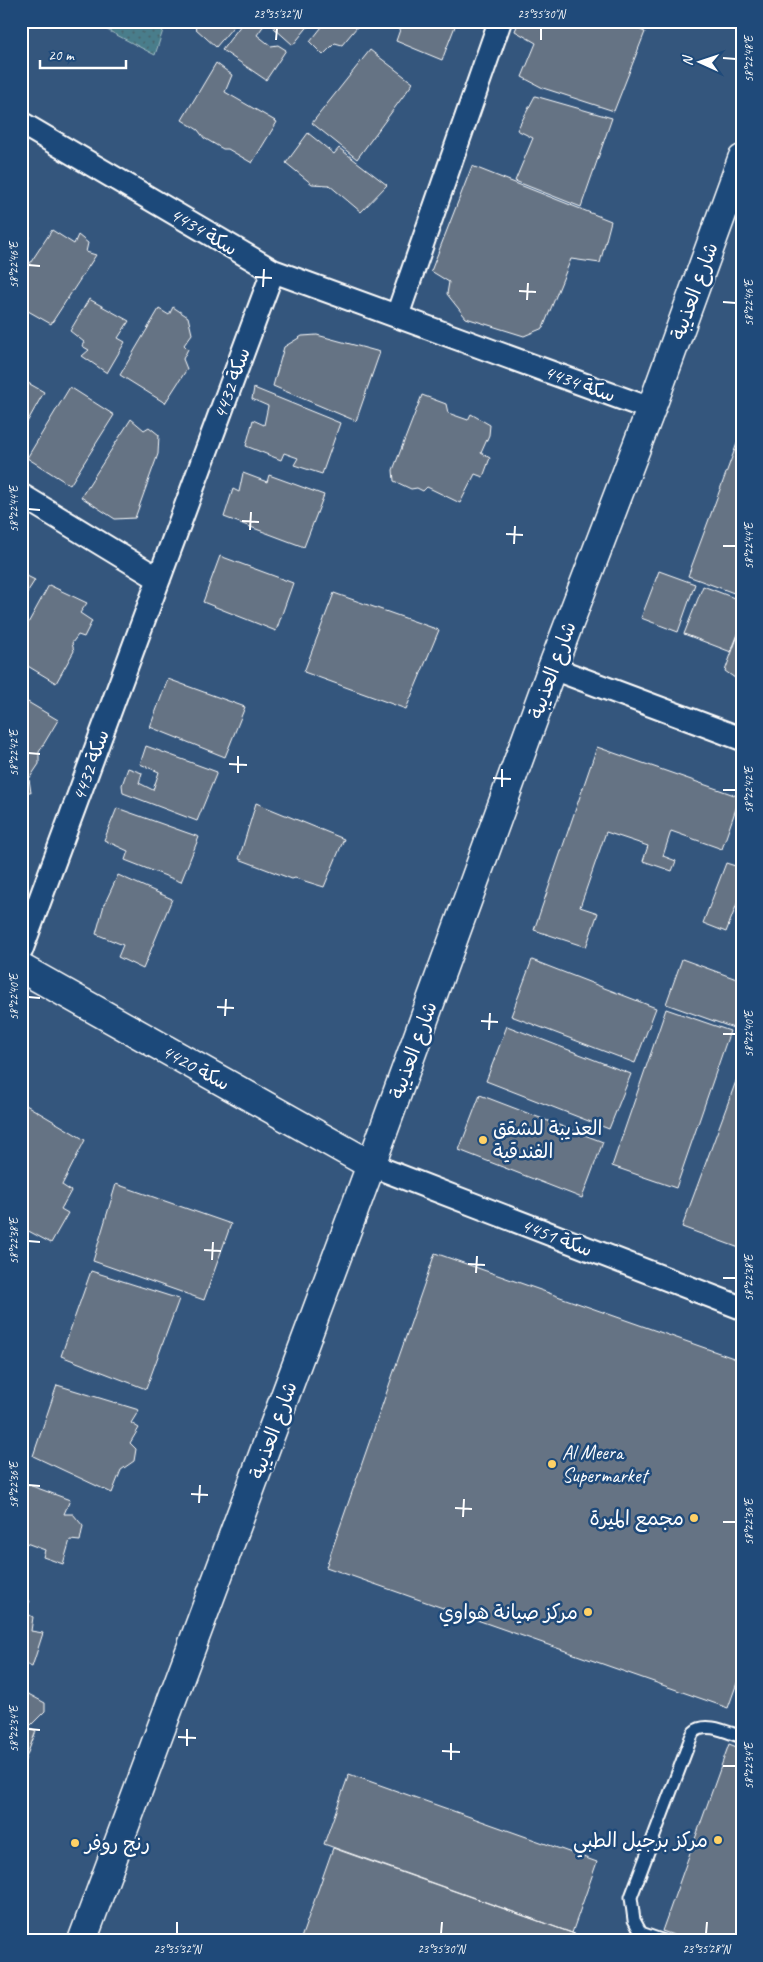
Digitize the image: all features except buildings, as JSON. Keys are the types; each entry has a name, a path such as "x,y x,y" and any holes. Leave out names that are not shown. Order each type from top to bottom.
{"street":[{"path":"397,316 500,21"},
{"name":"سكة 4434","path":"21,123 272,271 651,409"},
{"name":"شارع العذيبة","path":"82,1941 372,1165 552,668 651,409 742,159"},
{"name":"سكة 4432","path":"21,951 272,271"},
{"path":"21,495 159,580"},
{"path":"552,668 742,739"},
{"name":"سكة 4420","path":"21,968 372,1165"},
{"name":"سكة 4451","path":"372,1165 742,1308"}],"lane":[{"path":"664,1941 641,1933 634,1920 631,1896 682,1761 694,1732 705,1727 742,1737"}],"green space":[{"path":"90,21 166,21 155,55"}],"place":[{"name":"العذيبة للشقق الفندقية","path":"483,1140"},
{"name":"Al Meera Supermarket","path":"552,1464"},
{"name":"مجمع الميرة","path":"694,1518"},
{"name":"مركز صيانة هواوي","path":"588,1612"},
{"name":"مركز برجيل الطبي","path":"718,1840"},
{"name":"رنج روفر","path":"75,1843"}]}
